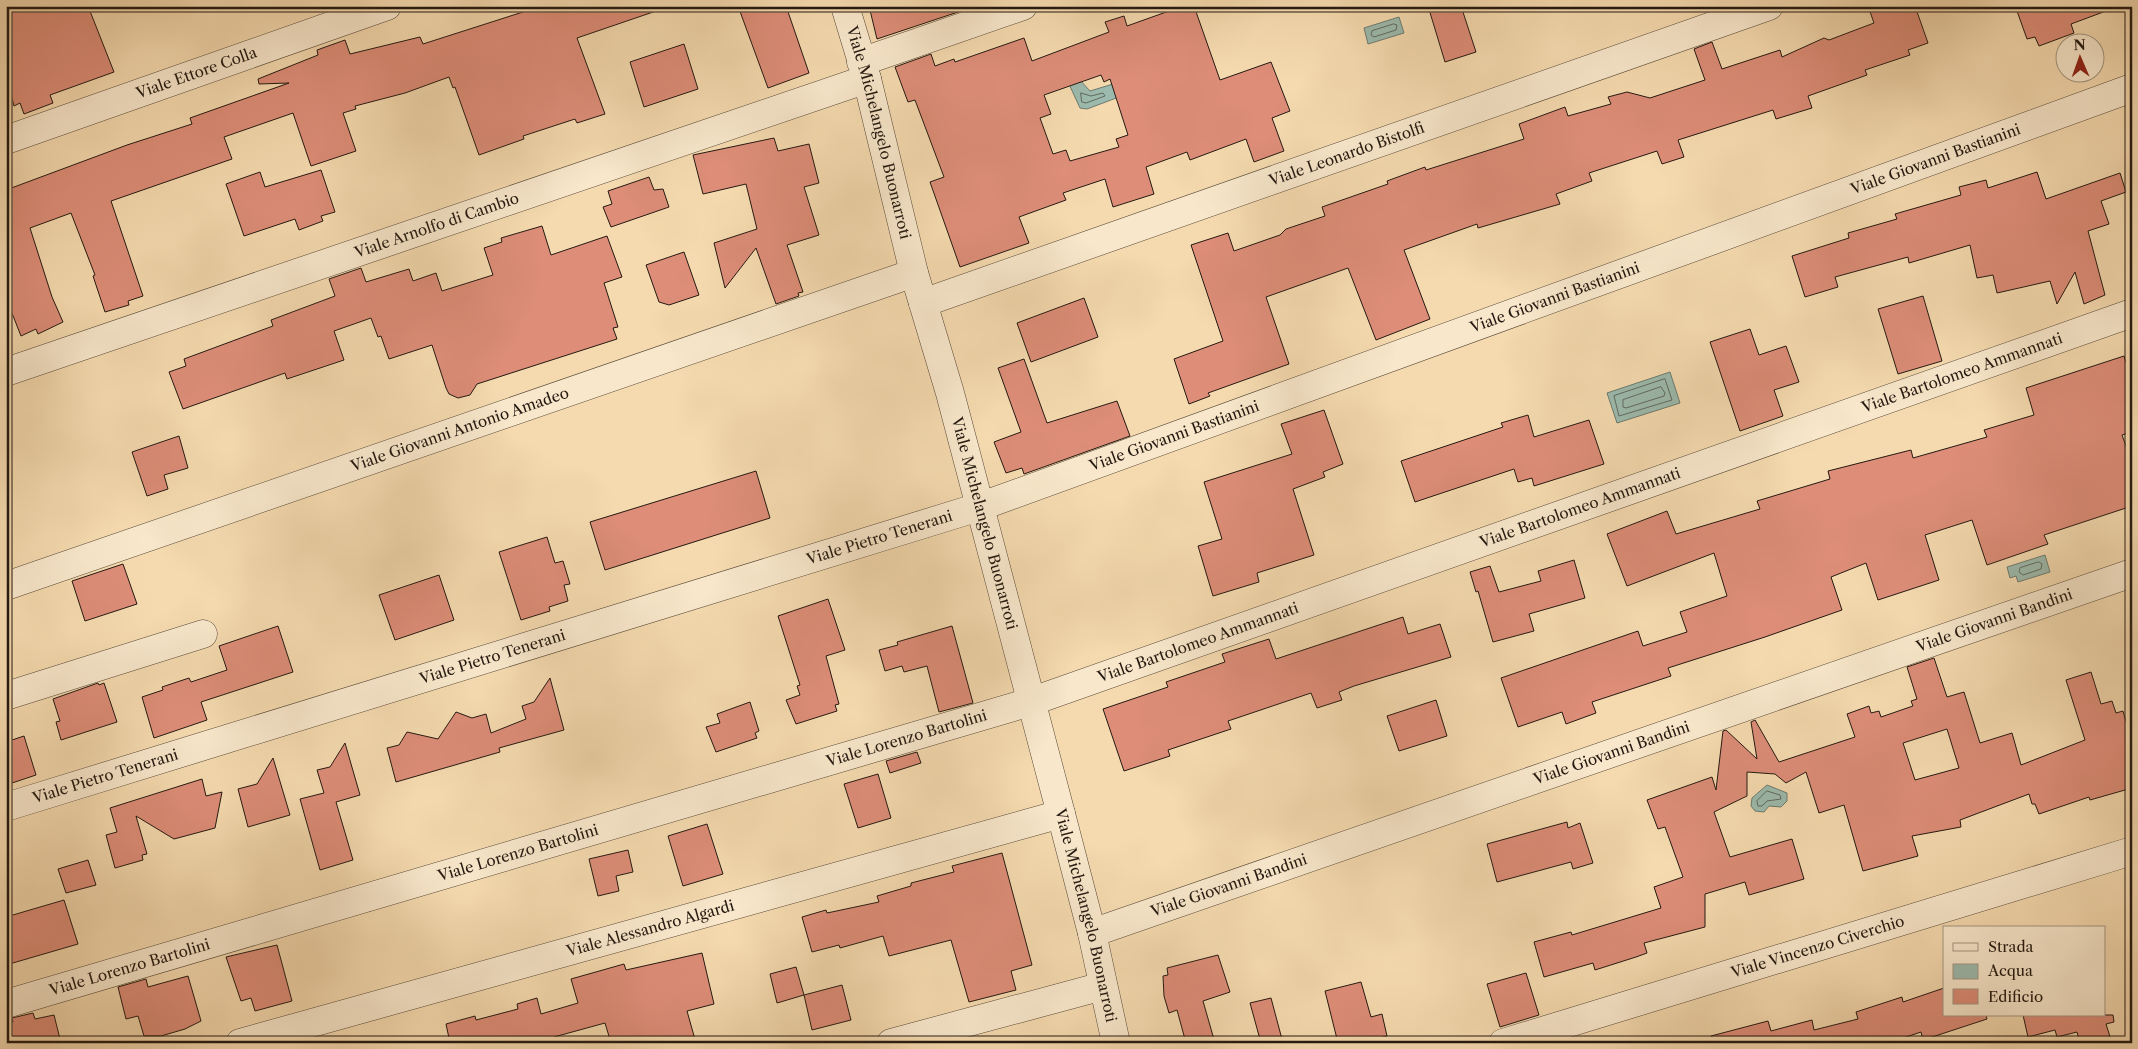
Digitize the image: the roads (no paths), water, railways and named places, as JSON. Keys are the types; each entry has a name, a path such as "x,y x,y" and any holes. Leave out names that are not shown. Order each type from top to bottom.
{"street":[{"name":"Viale Ettore Colla","path":"6,140 387,6"},
{"name":"Viale Michelangelo Buonarroti","path":"845,6 864,70 914,273 950,393 1061,814 1092,933 1116,1043"},
{"name":"Viale Arnolfo di Cambio","path":"6,372 864,70 1023,6"},
{"name":"Viale Leonardo Bistolfi","path":"923,303 1769,6"},
{"name":"Viale Giovanni Bastianini","path":"979,508 2132,88"},
{"name":"Viale Giovanni Antonio Amadeo","path":"6,586 914,273"},
{"name":"Viale Bartolomeo Ammannati","path":"1030,702 2132,313"},
{"name":"Viale Pietro Tenerani","path":"6,807 979,508"},
{"name":"Viale Giovanni Bandini","path":"1092,933 2132,573"},
{"path":"6,696 203,634"},
{"name":"Viale Lorenzo Bartolini","path":"6,1004 1030,702"},
{"name":"Viale Alessandro Algardi","path":"240,1043 1061,814"},
{"name":"Viale Vincenzo Civerchio","path":"1503,1043 2132,851"},
{"path":"891,1043 1103,986"}],"water":[{"path":"1399,17 1404,33 1368,44 1364,28"},
{"path":"1079,79 1090,91 1113,84 1119,97 1087,109 1080,108 1068,82"},
{"path":"1670,372 1680,403 1617,423 1607,393"},
{"path":"2045,555 2050,572 2018,582 2016,576 2010,578 2007,567"},
{"path":"1767,785 1787,793 1787,801 1781,807 1769,806 1764,812 1755,811 1751,806 1752,798"}]}
